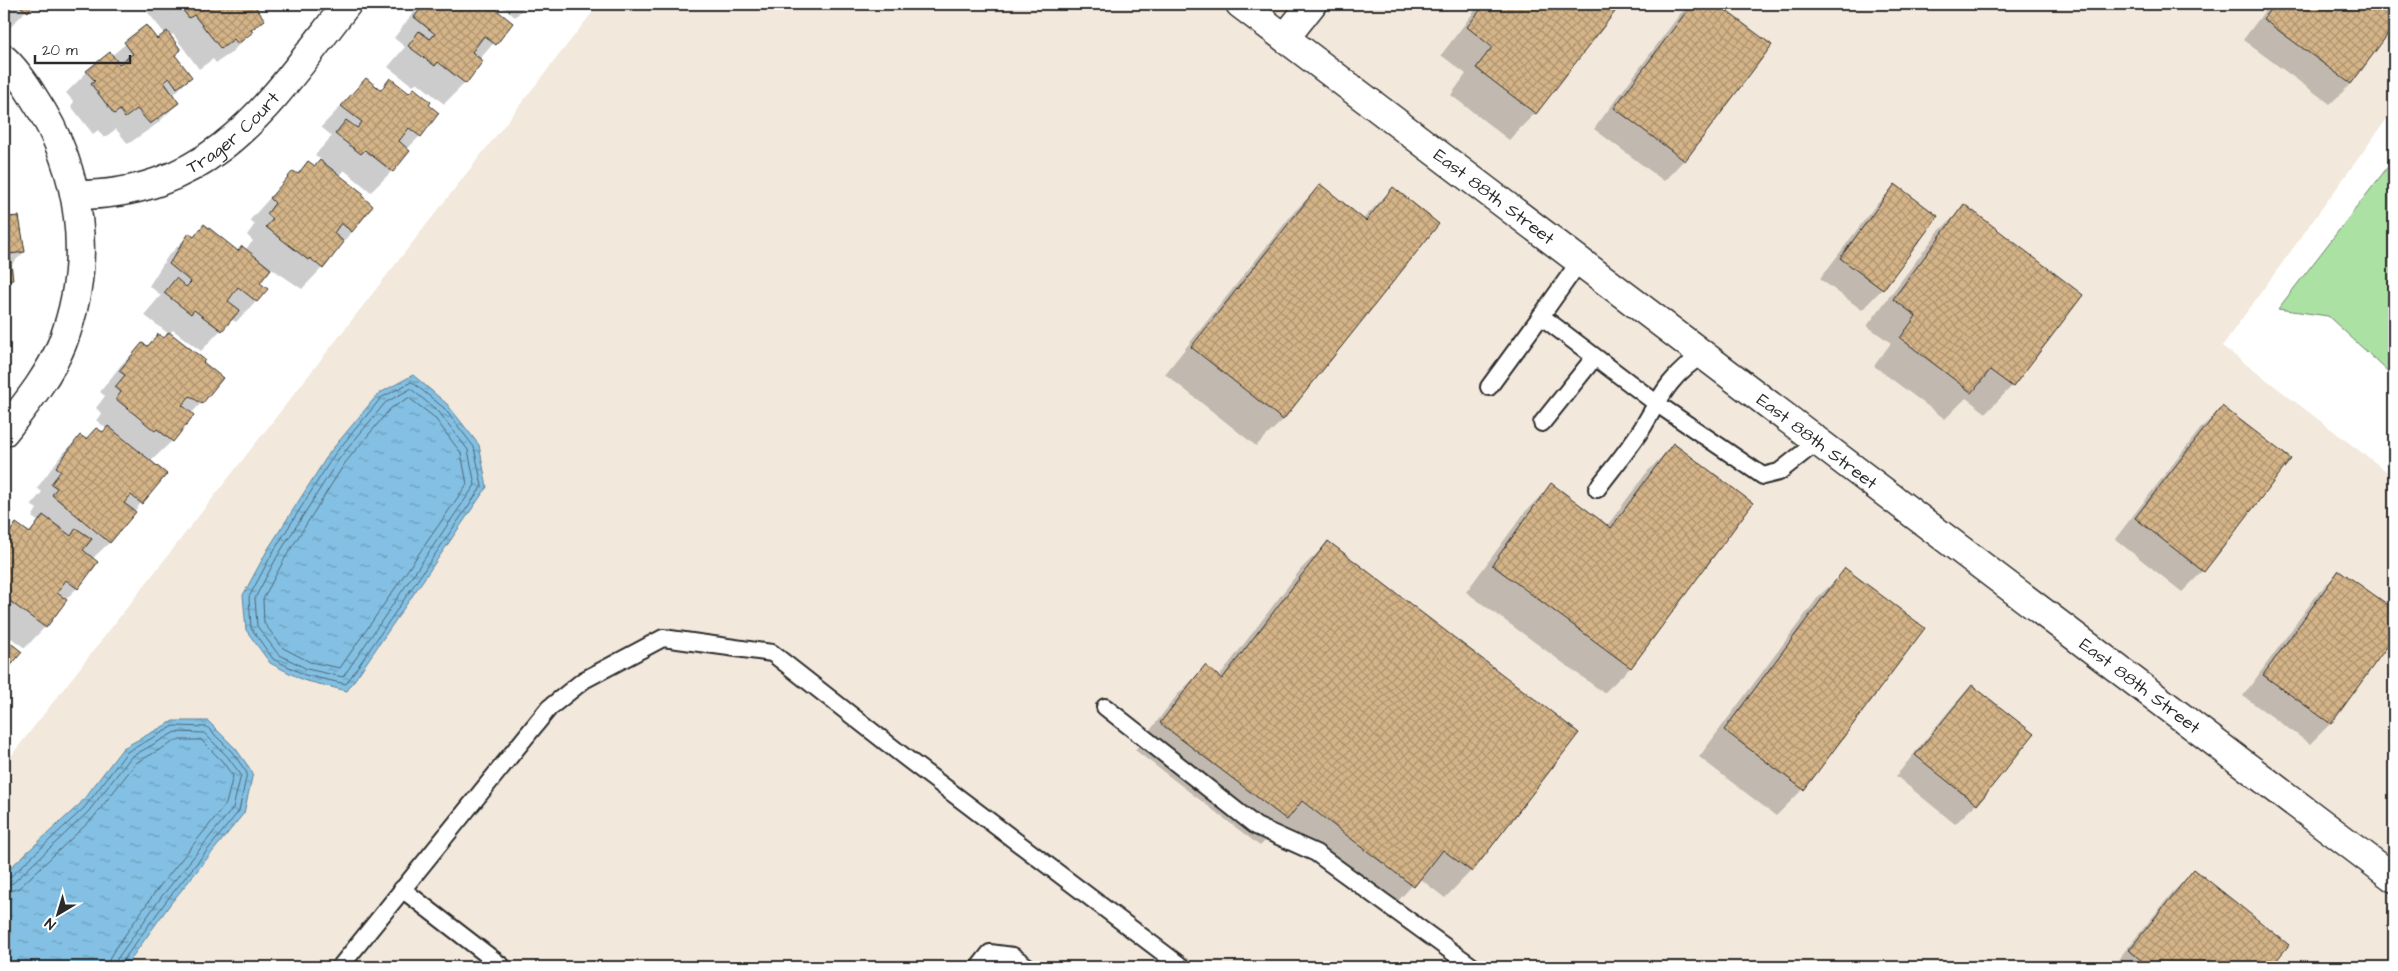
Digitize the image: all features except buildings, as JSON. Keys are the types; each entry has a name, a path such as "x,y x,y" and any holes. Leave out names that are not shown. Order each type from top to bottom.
{"street":[{"name":"Trager Court","path":"76,195 105,195 149,185 191,167 229,143 262,112 347,4"},
{"name":"East 88th Street","path":"1240,4 2394,878"},
{"path":"1285,38 1312,4"},
{"path":"4,60 27,87 51,125 64,152 76,195 80,235 78,285 68,326 50,368 4,432"}],"lane":[{"path":"1489,387 1580,261"},
{"path":"1541,316 1594,358 1656,403 1763,476 1779,472 1818,441"},
{"path":"1597,489 1642,428 1656,403 1678,372 1703,355"},
{"path":"1542,423 1594,358"},
{"path":"340,967 549,708 584,680 663,638 772,653 906,758 1182,967"},
{"path":"1105,707 1256,826 1316,853 1474,967"},
{"path":"402,889 503,967"},
{"path":"979,967 990,953 1013,956 1028,967"}],"shaded area":[{"path":"599,4 2394,4 2394,109 2222,346 2394,477 2394,967 4,967 4,765"}],"green space":[{"path":"2394,159 2394,377 2328,316 2278,309"}],"water":[{"path":"413,375 447,404 479,445 487,487 347,691 303,680 270,663 246,630 243,595 268,549 330,452 378,394"},
{"path":"173,721 208,721 236,749 253,773 244,813 171,903 125,967 4,967 4,877 12,866 80,804 123,748"}]}
